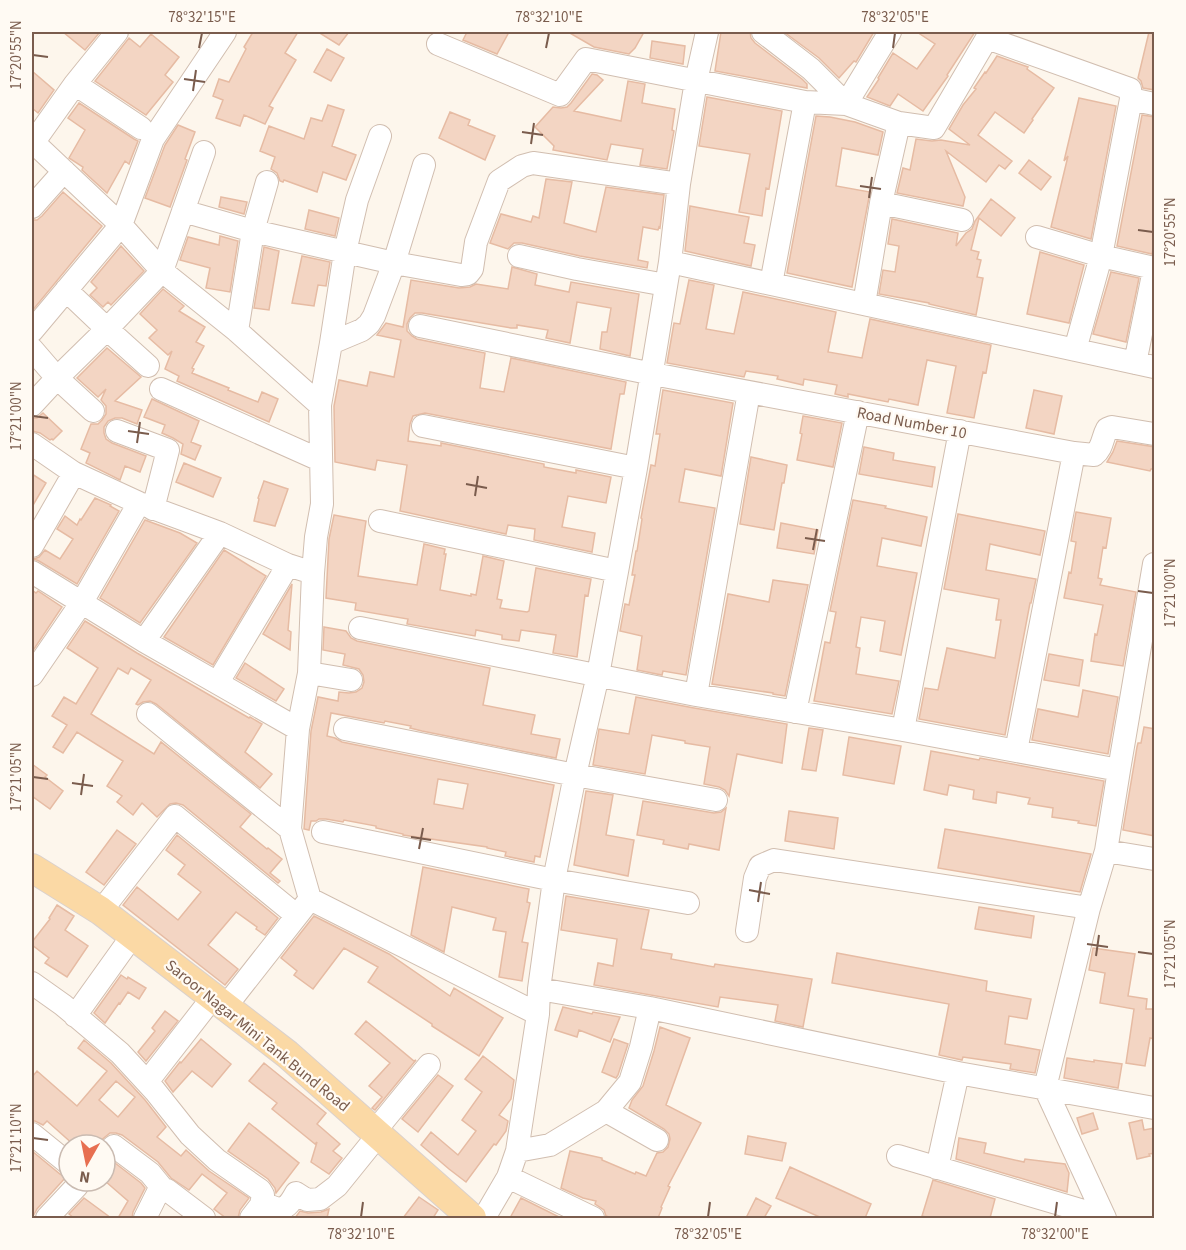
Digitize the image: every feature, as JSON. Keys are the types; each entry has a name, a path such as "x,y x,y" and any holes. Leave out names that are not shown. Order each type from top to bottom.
{"main road":[{"name":"Saroor Nagar Mini Tank Bund Road","path":"32,868 101,911 287,1054 472,1218"}],"street":[{"path":"117,32 32,142 122,225 162,271 237,331 320,405"},
{"path":"32,331 122,225 153,139 225,32"},
{"path":"484,1218 508,1177 517,1151 538,1014 539,989 554,879 598,675 653,374 679,184 696,81 707,32"},
{"path":"763,32 811,69 846,104"},
{"path":"846,104 890,32"},
{"path":"438,44 560,95 586,59 805,102 846,104 898,123 934,128 990,35 1130,88 1131,99 1101,256 1075,350"},
{"path":"75,84 141,128"},
{"path":"1131,99 1155,104"},
{"path":"771,284 805,102"},
{"path":"864,304 881,203 898,123"},
{"path":"303,907 290,829 298,729 309,674 313,573 322,504 320,405 345,252 357,200 380,136"},
{"path":"32,405 162,271 204,152"},
{"path":"183,211 253,231 393,263 455,274 468,274 472,269 476,242 499,181 522,166 533,163 679,184"},
{"path":"331,343 362,330 374,316 424,165"},
{"path":"32,207 64,171"},
{"path":"237,331 253,231 267,182"},
{"path":"881,203 962,220"},
{"path":"670,262 1145,365 1155,269 1037,237"},
{"path":"519,256 666,285"},
{"path":"66,290 148,366"},
{"name":"Road Number 10","path":"420,326 653,374 1074,453 1094,455 1100,451 1105,432 1112,427 1155,434"},
{"path":"32,349 57,378 93,411"},
{"path":"161,389 320,460"},
{"path":"696,694 749,392"},
{"path":"795,711 858,412"},
{"path":"423,426 636,468"},
{"path":"32,675 146,506 168,450 117,431"},
{"path":"903,730 960,431"},
{"path":"32,444 74,473 146,506 220,534 288,565 313,573"},
{"path":"1016,751 1074,453"},
{"path":"32,546 74,473"},
{"path":"380,521 617,571"},
{"path":"144,641 220,534"},
{"path":"1105,1218 1045,1088 1089,908 1106,851 1155,564"},
{"path":"218,682 288,565"},
{"path":"32,572 144,641 298,729"},
{"path":"360,628 696,694 1119,770"},
{"path":"309,674 351,680"},
{"path":"148,714 290,829"},
{"path":"345,729 575,775 716,800"},
{"path":"101,911 175,816 303,907 538,1014"},
{"path":"323,832 554,879 688,903"},
{"path":"1106,851 1155,859"},
{"path":"747,931 757,872 760,866 774,860 1089,908"},
{"path":"147,1082 303,907"},
{"path":"75,1016 133,935"},
{"path":"32,983 120,1053 190,1135 217,1160 260,1190 263,1195 257,1210 287,1207 297,1192 307,1200 320,1199 337,1186 429,1065"},
{"path":"539,989 650,1008 958,1073 1155,1108"},
{"path":"517,1151 550,1145 606,1111 630,1082 650,1008"},
{"path":"937,1168 958,1073"},
{"path":"606,1111 657,1140"},
{"path":"32,1134 57,1154"},
{"path":"117,1148 150,1173 163,1189 204,1218"},
{"path":"898,1156 1105,1218"},
{"path":"508,1177 593,1218"},
{"path":"146,1218 158,1192 163,1189"},
{"path":"47,1218 70,1193"}],"building":[{"path":"63,32 100,32 85,50"},
{"path":"253,32 298,32 285,53 296,60 269,106 273,108 265,124 244,115 240,126 216,118 223,100 213,96 219,79 229,82"},
{"path":"318,32 349,32 339,45"},
{"path":"467,32 509,32 497,54 463,40"},
{"path":"568,32 644,32 629,54 594,47"},
{"path":"721,32 750,32 755,43 802,79 807,84 807,88 715,71"},
{"path":"784,32 874,32 856,62 854,61 839,78 819,58"},
{"path":"917,32 975,32 923,111 898,94 890,106 867,97 893,53 917,69 935,44"},
{"path":"1149,32 1155,32 1155,90 1143,88 1138,78"},
{"path":"151,34 179,57 165,75 173,82 146,115 95,81 129,38 140,47"},
{"path":"652,41 685,46 683,64 650,58"},
{"path":"327,49 344,58 331,81 314,72"},
{"path":"997,56 1028,67 1027,69 1054,88 1024,133 995,112 978,135 1012,161 1005,169 999,165 986,182 946,151 965,197 963,206 897,193 903,168 910,170 916,139 970,145 949,129"},
{"path":"32,71 54,90 38,113 32,108"},
{"path":"592,74 603,80 574,111 621,121 628,81 645,84 642,103 675,109 672,130 674,131 667,169 640,165 643,149 611,144 607,160 553,150 554,146 535,127 553,107 567,107"},
{"path":"707,97 782,111 769,189 766,188 762,216 739,212 750,154 699,146"},
{"path":"1079,98 1116,106 1091,239 1051,227"},
{"path":"79,103 138,141 129,164 125,161 107,193 82,170 83,167 69,158 85,130 68,118"},
{"path":"328,105 344,110 332,146 356,155 346,180 323,172 317,192 284,180 280,181 277,173 271,169 275,157 260,151 269,126 304,139 311,118 322,121"},
{"path":"450,112 470,120 468,125 495,136 485,160 439,138"},
{"path":"1142,115 1155,117 1155,241 1152,254 1117,246"},
{"path":"816,116 855,122 883,132 878,155 842,148 836,186 870,192 852,287 787,273"},
{"path":"178,125 195,132 170,207 145,198 165,145"},
{"path":"1029,160 1051,177 1041,190 1019,173"},
{"path":"546,179 572,182 564,223 596,232 606,187 664,195 660,228 658,230 643,227 638,260 648,262 647,268 522,243 514,243 508,249 490,243 501,214 531,222 533,216 539,218"},
{"path":"63,192 102,226 32,311 32,220 37,220 42,216"},
{"path":"221,197 247,202 244,214 219,207"},
{"path":"991,199 1015,218 1001,236 979,218 971,250 979,252 977,259 981,260 977,277 983,278 976,315 879,294 883,270 895,272 899,246 888,244 892,219 958,233 956,246 972,229"},
{"path":"690,206 749,217 744,243 755,245 751,266 685,251"},
{"path":"309,210 339,218 335,236 305,229"},
{"path":"220,236 238,241 230,292 206,288 210,268 180,260 188,237 219,245"},
{"path":"121,246 144,271 111,305 108,302 103,307 90,295 97,288 91,282"},
{"path":"264,247 279,251 269,310 254,308"},
{"path":"1040,252 1084,265 1069,323 1027,314"},
{"path":"302,256 330,262 326,286 318,285 314,306 292,303"},
{"path":"512,267 537,274 535,285 569,292 571,282 639,294 630,356 600,349 602,332 607,332 611,308 577,302 570,343 546,338 548,330 517,325 517,328 511,328 422,313 415,313 410,318 407,331 417,339 485,353 480,388 504,392 511,358 626,382 624,394 620,394 611,449 425,413 413,416 408,441 441,446 441,443 544,464 544,467 611,477 606,503 568,496 562,527 595,533 592,552 534,540 535,529 508,525 506,534 400,511 407,465 377,460 375,470 335,462 334,406 339,380 367,386 370,372 394,377 401,340 377,335 386,323 403,327 411,280 459,288 476,284 508,289"},
{"path":"1111,272 1139,278 1126,342 1093,334"},
{"path":"689,280 714,285 706,329 734,334 743,292 836,312 828,352 862,358 870,319 991,345 974,418 947,413 956,366 927,360 918,405 848,394 848,397 835,394 837,385 804,379 803,385 777,379 778,376 746,371 744,377 667,363 674,323 680,324"},
{"path":"163,289 184,306 179,311 205,327 196,342 204,346 192,368 194,369 192,373 258,402 262,392 278,399 269,422 177,381 179,376 165,369 172,351 168,355 149,338 157,330 140,314"},
{"path":"107,348 141,377 115,401 142,410 137,424 122,418 115,418 108,421 104,427 106,439 146,456 140,472 125,466 120,480 86,463 90,453 81,449 91,424 98,424 106,414 106,406 101,400 106,389 98,397 77,378"},
{"path":"663,390 733,403 721,476 685,469 679,502 715,508 686,675 663,671 662,675 637,670 642,636 620,631 625,604 629,605 635,575 632,575 651,465 655,466 660,434 656,434"},
{"path":"1034,390 1062,396 1054,434 1026,428"},
{"path":"152,399 199,421 191,442 201,446 195,460 181,454 183,444 162,433 165,425 144,417"},
{"path":"43,413 62,431 53,440 32,431 32,418 37,418"},
{"path":"803,416 842,423 833,467 797,460"},
{"path":"1117,441 1155,447 1155,469 1150,471 1107,462"},
{"path":"864,447 894,453 893,460 935,467 932,487 859,474"},
{"path":"751,457 787,465 774,530 740,524"},
{"path":"184,463 221,478 213,497 176,482"},
{"path":"32,474 46,483 32,507"},
{"path":"264,481 288,489 275,526 254,521"},
{"path":"95,498 119,511 77,584 34,559 45,550 60,559 73,539 57,529 65,516 77,525"},
{"path":"853,500 927,517 921,546 882,538 877,566 917,573 901,655 880,651 885,621 861,617 856,647 860,648 856,674 899,681 892,714 814,701 825,642 830,643 836,612 830,611"},
{"path":"1076,512 1111,518 1106,548 1103,547 1098,578 1102,579 1100,585 1136,592 1123,666 1091,661 1103,605 1064,598 1076,542 1071,541"},
{"path":"958,514 1045,531 1040,555 990,544 986,570 1036,579 1005,735 919,719 925,688 938,690 947,648 995,658 1001,620 996,620 999,599 944,589"},
{"path":"334,515 366,521 358,576 417,585 424,544 445,549 440,590 471,596 471,594 476,595 483,556 504,561 497,599 502,600 500,608 527,612 536,568 591,579 588,596 585,595 577,657 553,653 556,635 521,630 519,641 502,639 502,635 476,630 475,636 407,624 408,619 355,610 356,603 326,598 329,539"},
{"path":"145,520 180,533 197,543 140,623 100,598"},
{"path":"781,523 818,530 814,554 777,548"},
{"path":"224,550 266,576 213,665 164,637"},
{"path":"773,580 808,585 785,696 712,684 728,594 769,602"},
{"path":"292,584 288,630 291,632 290,650 263,634"},
{"path":"32,590 36,593 38,591 62,607 32,652"},
{"path":"85,621 262,724 245,752 272,774 260,788 156,704 150,701 136,704 151,680 131,668 128,674 118,668 91,714 154,754 161,742 251,814 240,827 282,859 270,873 280,881 278,883 183,805 170,804 157,817 142,803 133,815 117,802 122,796 107,786 123,761 77,732 63,753 53,747 67,725 52,716 64,697 76,704 98,668 67,648"},
{"path":"324,627 346,631 351,638 357,641 490,668 483,705 535,715 531,734 560,739 556,758 422,731 410,728 411,726 331,713 327,736 342,742 554,785 540,857 535,856 534,862 505,856 506,852 487,847 403,835 376,828 376,826 344,820 343,822 319,819 311,821 309,830 304,829 311,731 318,697 338,701 339,692 356,692 362,688 364,682 359,669 343,665 345,654 323,650","holes":["438,779 468,784 463,809 434,804"]},
{"path":"1049,654 1083,660 1079,686 1044,680"},
{"path":"245,663 284,689 276,701 236,678"},
{"path":"1083,690 1118,697 1108,754 1032,740 1038,709 1078,717"},
{"path":"636,697 787,724 782,763 737,754 729,796 719,787 704,784 710,747 685,743 685,741 652,735 645,774 593,765 599,729 629,734"},
{"path":"1144,727 1155,729 1155,836 1123,830 1137,747 1138,743 1141,743"},
{"path":"809,728 823,730 816,771 802,769"},
{"path":"849,737 901,746 894,784 843,775"},
{"path":"931,751 1104,781 1096,826 1052,817 1053,808 1028,804 1030,798 997,792 996,803 973,799 974,790 949,785 947,795 924,790"},
{"path":"32,764 63,791 50,809 32,796"},
{"path":"586,791 613,795 606,835 634,840 628,876 574,865"},
{"path":"643,801 714,813 726,808 719,850 689,844 688,849 663,844 664,840 637,835"},
{"path":"789,811 838,818 834,849 785,841"},
{"path":"945,829 1091,854 1080,892 938,868"},
{"path":"117,830 136,844 104,885 86,872"},
{"path":"177,835 278,918 265,935 236,912 208,945 238,969 225,985 123,905 137,887 178,920 201,892 178,874 185,865 166,850"},
{"path":"423,867 529,889 527,902 530,903 522,942 528,943 522,981 499,977 506,932 493,930 496,918 452,907 444,952 411,935"},
{"path":"566,896 649,910 641,949 672,954 671,959 714,967 715,964 812,979 803,1027 775,1021 778,1005 720,997 718,1007 594,985 598,963 613,966 617,939 561,930"},
{"path":"57,905 74,916 65,930 88,946 67,977 45,963 49,958 32,945"},
{"path":"979,907 1034,916 1031,938 975,929"},
{"path":"314,916 389,954 450,996 454,988 503,1018 479,1056 368,982 378,967 344,948 313,989 294,975 297,971 281,958"},
{"path":"1093,948 1135,954 1128,996 1147,999 1146,1009 1155,1009 1155,1039 1150,1038 1145,1066 1126,1063 1134,1009 1100,1003 1105,973 1089,970"},
{"path":"837,953 987,981 986,991 1031,999 1027,1019 1009,1016 1005,1044 1040,1050 1035,1073 1010,1069 1011,1064 963,1057 962,1060 939,1055 949,1004 832,983"},
{"path":"121,975 146,988 139,999 128,992 105,1023 94,1013"},
{"path":"563,1007 592,1014 593,1012 620,1017 610,1042 579,1030 577,1037 555,1030"},
{"path":"165,1011 178,1021 146,1061 138,1052 155,1031 152,1028"},
{"path":"366,1021 414,1061 416,1060 375,1110 372,1108 382,1097 369,1086 390,1063 355,1034"},
{"path":"660,1027 690,1038 666,1105 701,1123 668,1186 670,1187 658,1218 612,1218 606,1216 604,1210 595,1204 596,1201 561,1188 570,1151 602,1158 635,1174 636,1172 646,1176 657,1153 663,1152 668,1147 669,1134 664,1129 629,1108 643,1086"},
{"path":"201,1039 231,1064 212,1087 192,1071 173,1092 165,1081"},
{"path":"614,1039 628,1044 616,1078 602,1072"},
{"path":"84,1040 111,1063 166,1127 157,1137 181,1156 186,1150 209,1171 249,1198 240,1210 238,1218 226,1218 214,1209 227,1193 202,1174 189,1190 171,1178 158,1162 122,1135 117,1133 60,1133 47,1121 43,1125 32,1121 32,1077 37,1071 77,1106 107,1071 78,1048","holes":["116,1081 135,1097 118,1117 99,1100"]},
{"path":"483,1056 514,1080 511,1099 499,1115 508,1121 506,1131 466,1182 421,1145 431,1132 458,1155 476,1131 462,1120 482,1092 465,1079"},
{"path":"1067,1058 1122,1064 1118,1088 1064,1078"},
{"path":"264,1063 326,1113 317,1124 340,1144 333,1151 342,1158 329,1174 311,1162 317,1142 315,1144 272,1109 277,1103 249,1081"},
{"path":"438,1075 453,1086 418,1132 402,1119"},
{"path":"1093,1113 1098,1129 1082,1134 1077,1118"},
{"path":"1142,1120 1144,1130 1155,1128 1155,1153 1137,1159 1129,1123"},
{"path":"249,1123 299,1163 276,1193 268,1179 228,1151"},
{"path":"748,1136 786,1143 782,1161 745,1154"},
{"path":"959,1138 986,1143 984,1153 1024,1162 1025,1159 1065,1164 1069,1173 1067,1192 956,1159"},
{"path":"32,1151 57,1172 57,1187 32,1218"},
{"path":"117,1165 145,1188 132,1218 118,1218 128,1201 117,1191"},
{"path":"790,1167 871,1204 865,1218 822,1218 776,1198"},
{"path":"933,1180 995,1199 990,1218 922,1216"},
{"path":"419,1197 438,1210 433,1218 403,1218"},
{"path":"84,1198 111,1218 74,1218 69,1214"},
{"path":"521,1198 561,1218 510,1218"},
{"path":"756,1198 771,1206 764,1218 746,1218"},
{"path":"329,1209 327,1218 295,1218 300,1211 308,1213"}]}
